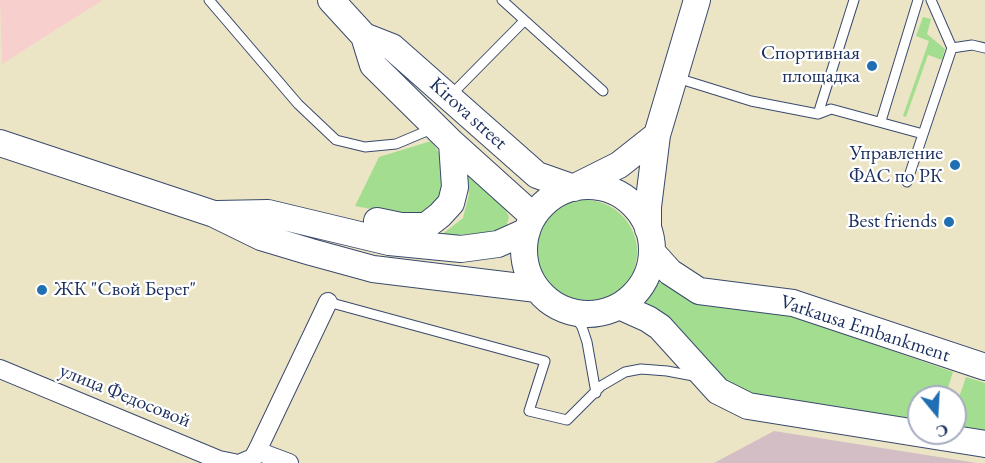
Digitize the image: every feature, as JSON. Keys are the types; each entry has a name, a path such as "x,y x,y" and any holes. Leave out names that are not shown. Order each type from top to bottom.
{"main road":[{"name":"Kirova street","path":"331,0 364,36 373,65 530,224"},
{"path":"657,135 619,165 544,203 530,224 524,251 527,271 537,289 552,303 572,312 596,314 619,306 636,292 648,273 650,240 648,207 657,135 697,0"},
{"name":"Kirova street","path":"364,36 392,47 537,175 574,188"},
{"path":"214,214 319,210 401,226 426,226 441,215 451,203 455,187 444,135"},
{"path":"0,142 214,214 261,237 373,269 537,289"},
{"path":"574,188 597,187 619,194 637,209 650,240"},
{"path":"268,213 390,242 461,249 498,244 530,224"},
{"name":"Varkausa Embankment","path":"650,240 670,272 699,291 794,303 985,368"},
{"path":"619,306 660,327 703,378 718,391 748,406 985,444"}],"street":[{"path":"241,463 253,458 257,451 328,302"},
{"name":"улица Федосовой","path":"0,369 219,460 234,463"},
{"path":"257,451 289,463"}],"lane":[{"path":"209,0 298,104 336,140 364,147 396,144 417,133 444,135"},
{"path":"502,0 603,92"},
{"path":"818,114 854,0"},
{"path":"881,121 918,0"},
{"path":"907,182 952,48 931,0"},
{"path":"450,97 524,21"},
{"path":"952,48 972,45 985,48"},
{"path":"674,77 751,101 818,114 831,110 881,121 923,134"},
{"path":"328,302 544,361 529,411 567,420 612,378 641,369 703,378"},
{"path":"572,312 582,327 587,342 596,393"}],"shaded area":[{"path":"0,0 103,0 2,64"},
{"path":"774,431 977,463 714,463"}],"green space":[{"path":"923,17 931,19 927,34 945,49 942,60 928,55 906,117 903,116 929,41 916,36"},
{"path":"431,141 442,157 443,196 429,212 407,216 355,206 379,157"},
{"path":"465,171 502,202 509,217 506,227 489,233 440,236 463,218 469,194"},
{"path":"585,200 605,204 622,215 633,232 637,252 633,272 622,289 605,300 585,304 565,300 548,289 537,272 533,252 537,232 548,215 565,204"},
{"path":"660,278 778,311 953,372 949,385 907,385 907,422 756,396 716,375 642,307"},
{"path":"966,377 985,383 985,435 967,432 967,385 963,385"}],"place":[{"name":"Спортивная площадка","path":"872,66"},
{"name":"Управление ФАС по РК","path":"955,165"},
{"name":"Best friends","path":"949,222"},
{"name":"ЖК \"Свой Берег\"","path":"42,290"}]}
